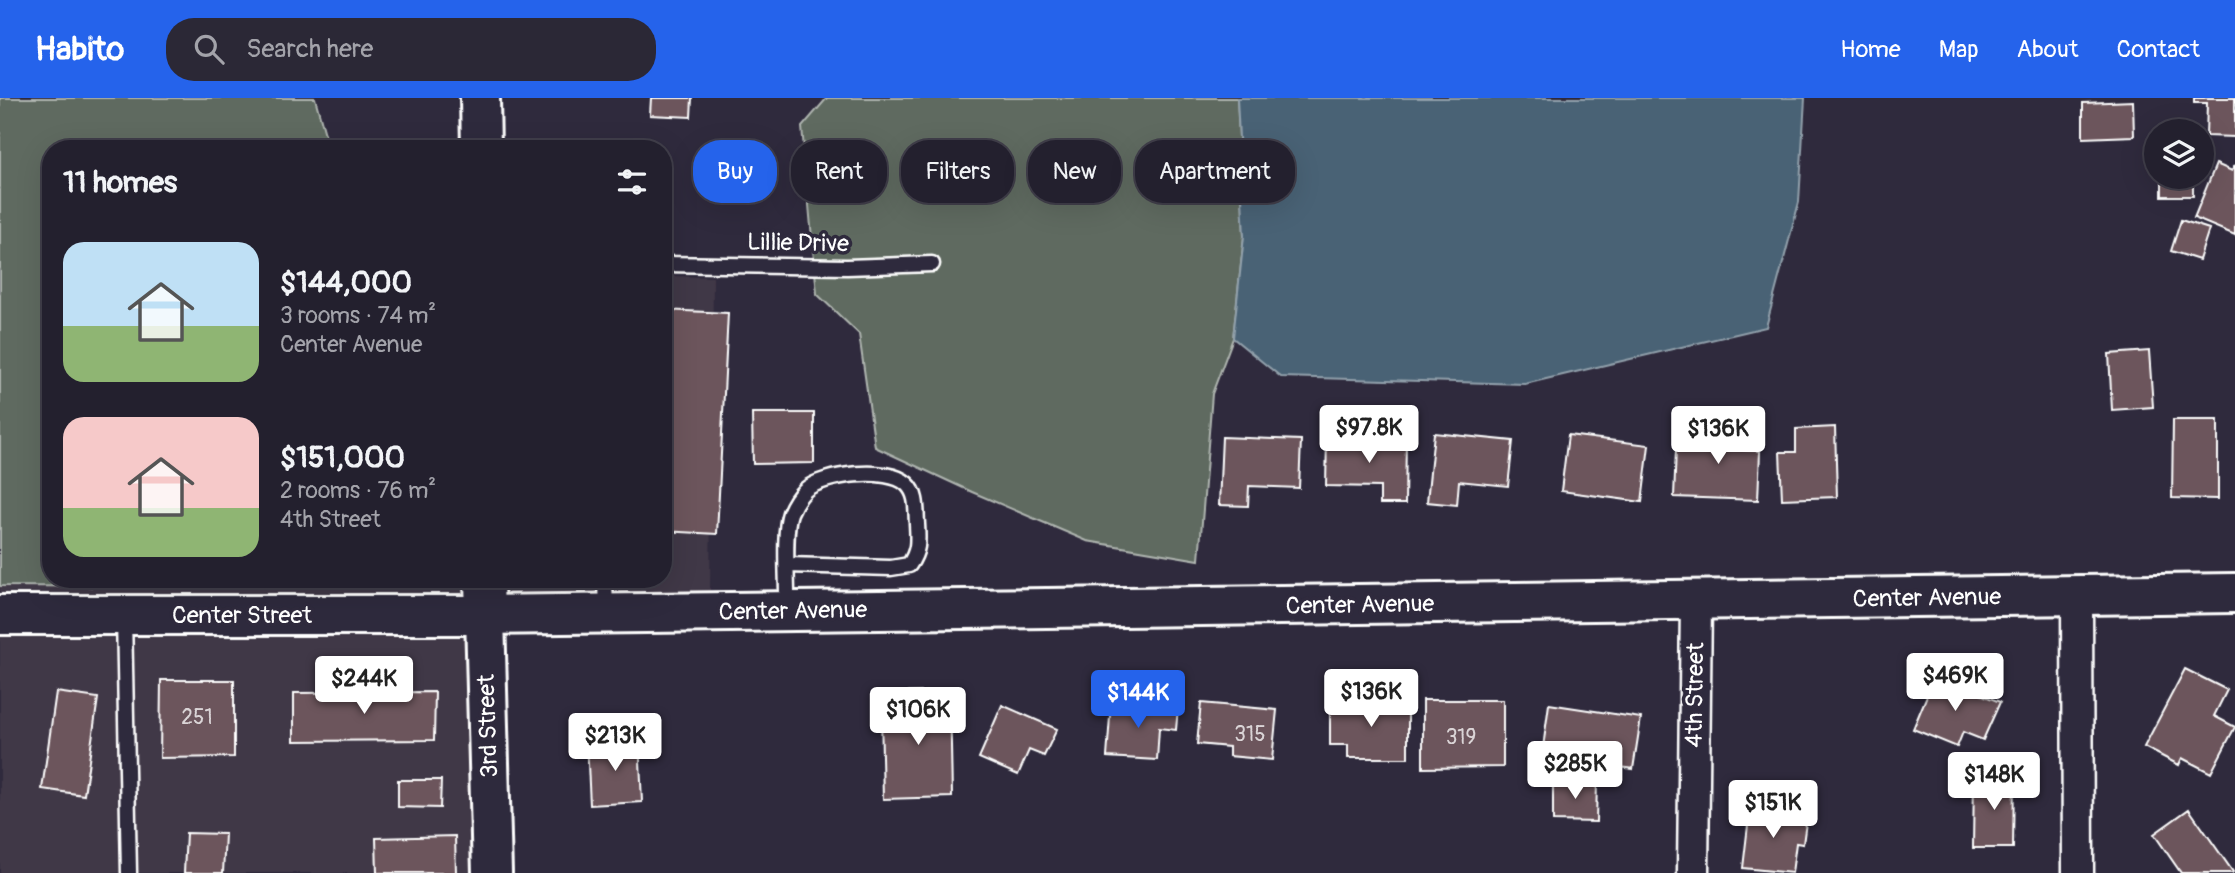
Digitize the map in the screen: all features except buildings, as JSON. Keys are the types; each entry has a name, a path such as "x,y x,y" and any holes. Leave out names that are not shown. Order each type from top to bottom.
{"street":[{"path":"480,98 481,140"},
{"name":"Center Avenue","path":"484,597 606,596 788,611 2235,593"},
{"path":"2077,596 2078,873"},
{"name":"Center Street","path":"0,615 124,615 484,597"},
{"name":"3rd Street","path":"484,597 492,873"},
{"name":"4th Street","path":"1693,873 1696,601"}],"lane":[{"name":"Lillie Drive","path":"672,264 847,267 932,264"},
{"path":"788,565 891,568 909,565 918,549 915,495 907,483 878,475 831,477 805,490 789,516 788,565 788,611"},
{"path":"124,615 130,873"}],"shaded area":[{"path":"672,276 713,277 710,595 503,598 503,588 672,588"},
{"path":"0,586 466,588 466,598 0,599"},
{"path":"0,632 467,632 474,873 0,873"}],"green space":[{"path":"0,98 315,98 327,140 42,140 42,586 0,586"},
{"path":"827,98 1237,98 1239,140 1135,140 1135,203 1242,203 1244,236 1233,338 1212,394 1199,560 1087,541 875,447 859,334 817,294 809,203 887,203 887,140 803,140 802,127"}],"water":[{"path":"1237,98 1805,98 1799,202 1766,327 1525,384 1281,377 1233,338 1244,236 1242,203 1295,203 1295,140 1239,140"}]}
